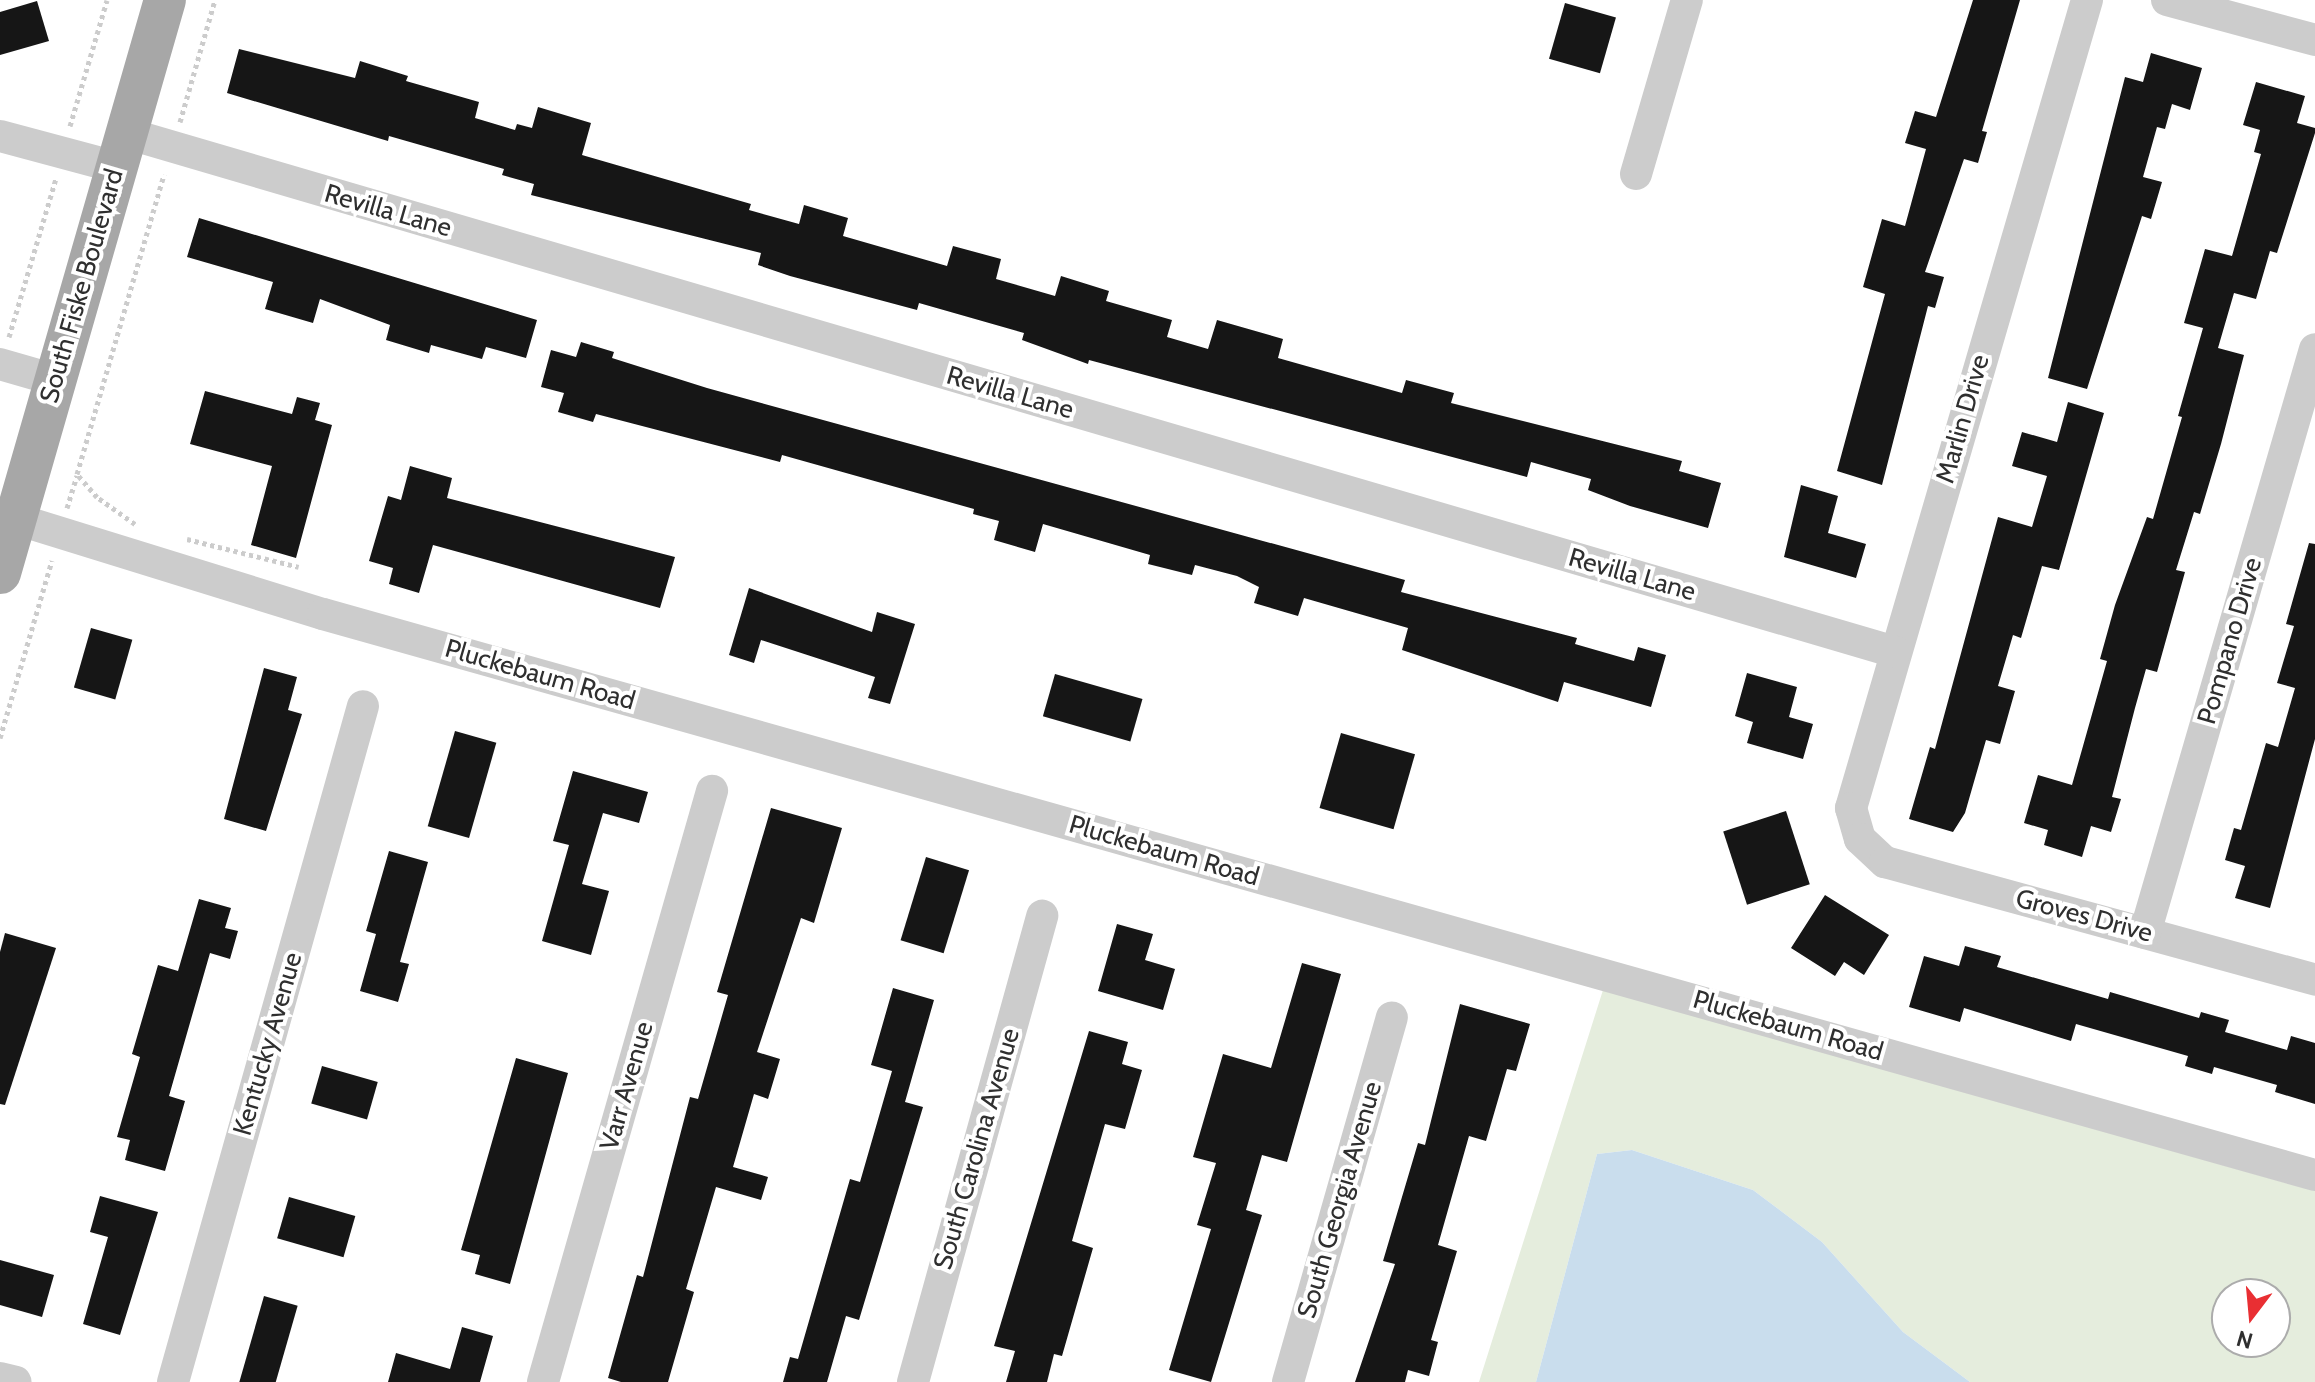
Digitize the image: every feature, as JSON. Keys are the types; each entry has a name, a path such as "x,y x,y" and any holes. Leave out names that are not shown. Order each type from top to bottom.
{"main road":[{"name":"South Fiske Boulevard","path":"0,573 165,0"}],"street":[{"path":"1636,174 1687,0"},
{"name":"Marlin Drive","path":"1860,839 1851,808 2087,0"},
{"path":"2167,0 2315,40"},
{"name":"Revilla Lane","path":"0,136 63,153 172,147 1895,652"},
{"name":"Pompano Drive","path":"2145,933 2315,349"},
{"path":"3,354 55,380"},
{"name":"Pluckebaum Road","path":"16,519 338,618 2315,1175"},
{"name":"Kentucky Avenue","path":"173,1382 363,706"},
{"name":"Varr Avenue","path":"543,1382 712,791"},
{"name":"Groves Drive","path":"1860,839 1885,862 2315,980"},
{"name":"South Carolina Avenue","path":"913,1382 1042,916"},
{"name":"South Georgia Avenue","path":"1288,1382 1392,1018"},
{"path":"0,1378 16,1382"}],"path":[{"path":"3,354 107,0"},
{"path":"0,738 215,0"},
{"path":"77,474 97,497 139,527"},
{"path":"179,537 299,567"}],"green space":[{"path":"1603,990 2315,1191 2315,1382 1970,1382 1903,1332 1822,1242 1753,1190 1632,1150 1597,1154 1536,1382 1479,1382"}],"water":[{"path":"1632,1150 1753,1190 1822,1242 1903,1332 1970,1382 1536,1382 1597,1154"}],"building":[{"path":"1973,0 2020,0 1982,131 1987,132 1978,163 1964,159 1925,272 1944,277 1935,308 1928,306 1882,485 1837,471 1885,294 1863,287 1882,219 1905,226 1926,149 1905,143 1915,111 1936,117"},
{"path":"37,1 49,41 0,55 0,12"},
{"path":"1565,3 1616,18 1600,73 1549,59"},
{"path":"239,49 355,78 360,61 408,76 406,81 479,102 475,118 515,130 517,124 532,128 538,107 591,123 582,155 751,204 749,210 799,224 804,205 848,218 843,236 947,266 953,246 1001,259 996,279 1055,296 1061,276 1109,291 1106,301 1172,320 1167,337 1208,349 1217,320 1283,339 1278,358 1402,393 1406,380 1454,393 1451,403 1682,461 1679,471 1721,483 1708,528 1630,506 1588,490 1591,479 1531,462 1527,477 1089,360 1088,364 1022,340 1024,333 919,303 917,310 790,276 758,265 761,253 531,195 534,184 502,175 504,169 389,136 388,141 227,93"},
{"path":"2151,53 2202,68 2190,110 2172,104 2165,129 2157,127 2143,177 2162,182 2151,219 2142,216 2087,389 2048,378 2125,77 2143,82"},
{"path":"2256,82 2305,96 2297,123 2315,128 2315,133 2277,253 2270,251 2256,299 2234,293 2218,348 2244,355 2221,444 2200,514 2194,512 2176,570 2185,572 2157,672 2146,669 2112,797 2121,799 2111,832 2091,826 2082,857 2044,845 2048,830 2024,823 2038,775 2072,785 2107,661 2100,659 2115,605 2147,517 2153,519 2182,417 2178,416 2203,328 2184,323 2205,249 2232,256 2261,154 2254,152 2260,130 2243,125"},
{"path":"199,218 537,320 526,358 486,347 482,359 431,345 429,353 386,340 390,325 320,299 313,323 265,309 273,282 187,257"},
{"path":"581,342 614,352 612,358 707,388 1405,580 1401,592 1577,638 1575,644 1634,661 1638,647 1666,655 1651,707 1564,682 1558,702 1402,650 1408,628 1304,598 1298,616 1254,603 1259,587 1237,576 1195,565 1192,575 1148,564 1150,555 1043,524 1035,552 994,540 999,521 973,514 974,509 782,455 780,462 596,414 593,422 558,412 564,393 541,387 551,350 576,357"},
{"path":"205,391 292,414 297,397 320,403 315,420 332,425 296,558 251,545 272,466 190,444"},
{"path":"2068,402 2104,413 2059,570 2042,566 2021,638 2013,635 1998,686 2015,691 2000,744 1986,740 1965,813 1953,832 1909,819 1930,747 1935,749 1998,517 2032,527 2047,476 2012,466 2022,432 2057,442"},
{"path":"410,466 452,478 447,498 675,557 660,608 433,545 419,593 389,584 393,568 369,561 388,496 401,500"},
{"path":"1801,485 1838,496 1828,533 1866,544 1856,578 1784,557"},
{"path":"2309,543 2315,544 2315,739 2270,908 2235,898 2245,866 2225,860 2234,828 2241,830 2266,743 2278,747 2295,688 2277,683 2294,626 2286,624"},
{"path":"749,588 872,632 877,612 915,624 890,704 868,698 875,677 761,640 754,663 729,655"},
{"path":"91,628 132,640 115,699 74,688"},
{"path":"264,668 297,677 288,710 302,714 266,831 224,819"},
{"path":"1747,673 1797,687 1789,717 1813,724 1803,759 1747,743 1753,722 1735,716"},
{"path":"1055,674 1142,699 1130,741 1043,716"},
{"path":"455,731 496,743 469,838 428,826"},
{"path":"1341,733 1415,754 1394,829 1320,808"},
{"path":"573,771 648,792 639,823 603,813 582,884 609,891 591,955 542,941 569,845 553,841"},
{"path":"771,808 842,828 814,923 801,918 757,1052 780,1059 768,1099 754,1094 733,1167 768,1177 761,1200 716,1187 686,1289 694,1292 668,1382 621,1382 608,1378 637,1275 643,1277 690,1097 698,1099 728,995 717,992"},
{"path":"1786,811 1810,884 1747,905 1723,831"},
{"path":"389,851 428,862 400,962 409,964 398,1002 360,991 376,934 366,931"},
{"path":"926,857 969,870 944,953 901,940"},
{"path":"1825,895 1889,935 1864,975 1844,962 1835,976 1791,948"},
{"path":"199,899 231,908 225,928 238,931 230,959 210,953 169,1096 185,1101 165,1171 125,1160 130,1140 117,1137 140,1057 132,1054 158,965 178,971"},
{"path":"1117,924 1153,934 1145,960 1175,969 1163,1010 1098,991"},
{"path":"5,933 56,948 5,1105 0,1104 0,952"},
{"path":"1965,946 2001,956 1997,967 2108,999 2110,992 2199,1018 2201,1012 2229,1020 2225,1032 2287,1050 2291,1036 2315,1043 2315,1104 2275,1092 2277,1085 2214,1067 2212,1074 2185,1066 2188,1056 2076,1024 2071,1041 1964,1008 1960,1022 1909,1007 1924,956 1959,966"},
{"path":"1302,963 1341,974 1287,1162 1262,1155 1246,1210 1262,1215 1211,1382 1169,1370 1211,1229 1197,1225 1216,1163 1193,1157 1223,1054 1271,1068"},
{"path":"893,988 934,1000 905,1102 923,1107 859,1320 846,1316 827,1382 783,1382 790,1357 798,1359 850,1179 860,1182 892,1071 871,1065"},
{"path":"1460,1004 1530,1024 1516,1071 1507,1069 1486,1141 1469,1136 1438,1245 1457,1251 1431,1340 1438,1342 1429,1376 1408,1370 1405,1382 1355,1382 1395,1264 1383,1261 1418,1143 1425,1145"},
{"path":"1089,1031 1128,1042 1122,1064 1142,1070 1125,1129 1105,1124 1072,1241 1093,1248 1062,1356 1054,1354 1047,1382 1006,1382 1015,1351 994,1346"},
{"path":"516,1058 568,1073 510,1284 475,1274 480,1255 461,1250"},
{"path":"322,1066 378,1082 367,1119 311,1103"},
{"path":"100,1196 158,1212 120,1335 83,1324 108,1237 90,1232"},
{"path":"289,1197 355,1216 343,1257 277,1238"},
{"path":"0,1260 54,1275 42,1317 0,1305"},
{"path":"264,1296 298,1306 276,1382 239,1382"},
{"path":"462,1327 493,1336 480,1382 388,1382 396,1353 450,1369"}]}
